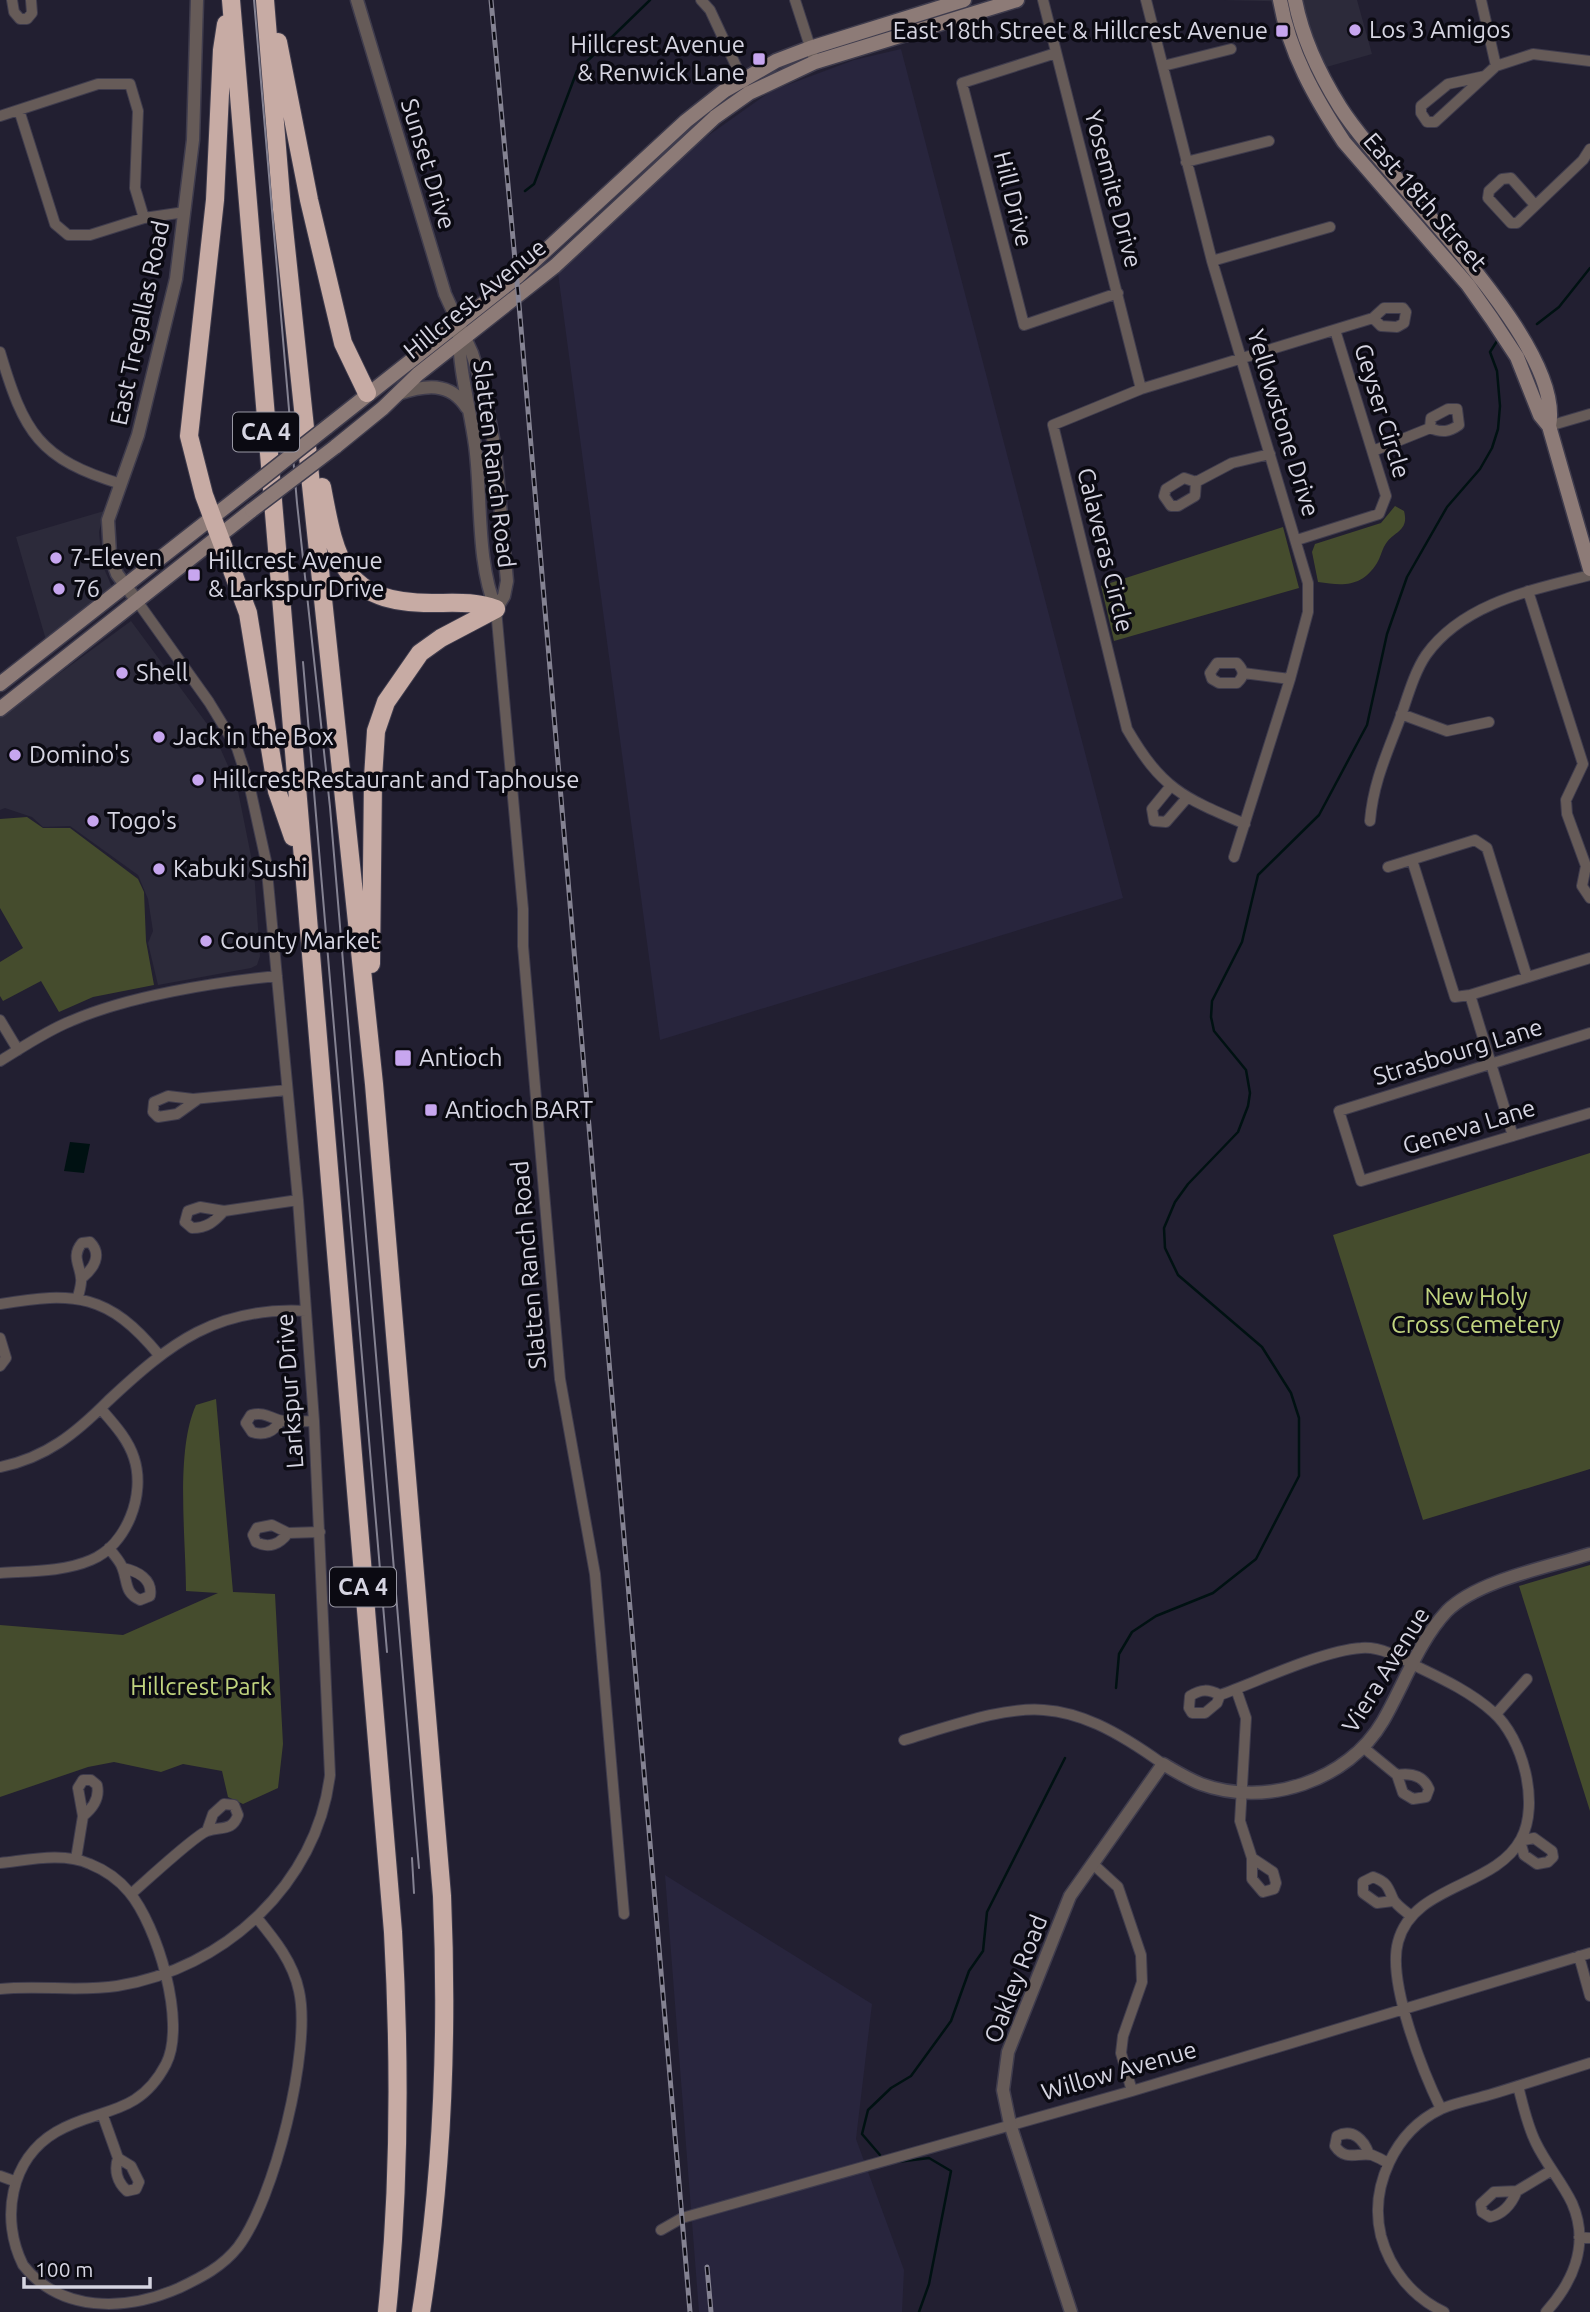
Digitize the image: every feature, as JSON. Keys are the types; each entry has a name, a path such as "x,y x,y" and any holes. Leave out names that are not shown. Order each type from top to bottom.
{"highway":[{"path":"230,0 222,50 212,239 189,436 218,538 248,613 277,791 302,863"},
{"name":"CA 4","path":"230,0 394,1964 397,2158 387,2312"},
{"name":"CA 4","path":"265,0 296,345 369,1034 413,1527 446,1974 442,2136 421,2312"},
{"path":"271,0 289,104 343,343 367,393"},
{"path":"296,345 330,529 338,554 350,575 364,589 387,600 475,603 496,609"},
{"path":"369,1034 376,731 386,702 420,653 441,638 496,609"}],"main road":[{"name":"Hillcrest Avenue","path":"0,684 211,516 251,488 547,251 687,121 810,48 964,0"},
{"name":"Hillcrest Avenue","path":"0,709 335,447 555,266 746,87 815,62 1017,0"},
{"name":"East 18th Street","path":"1280,0 1305,78 1344,142 1468,285 1517,357 1540,415 1549,426 1590,569"},
{"name":"East 18th Street","path":"1295,0 1307,42 1340,107 1367,145 1506,311 1525,342 1552,411 1549,426"}],"street":[{"path":"12,0 14,12 20,19 27,19 32,13 31,0"},
{"name":"East Tregallas Road","path":"137,601 117,573 107,536 108,520 159,355 176,279 193,140 197,0"},
{"name":"Sunset Drive","path":"357,0 442,284 459,323 462,340"},
{"path":"701,0 710,10 746,87"},
{"path":"795,0 815,62"},
{"name":"Yosemite Drive","path":"1043,0 1142,389"},
{"name":"Yellowstone Drive","path":"1146,0 1212,261 1308,583 1308,612 1290,679 1234,857"},
{"path":"1481,0 1496,66"},
{"path":"1163,66 1231,49"},
{"name":"Hill Drive","path":"1056,53 962,83 1024,325 1118,293"},
{"path":"1485,76 1448,83 1421,106 1421,113 1427,122 1435,121 1485,76 1496,66 1532,54 1590,61"},
{"path":"0,116 98,84 130,84 138,111 135,188 144,218"},
{"path":"19,110 55,224 60,230 77,237 144,218 186,212"},
{"path":"1186,162 1269,141"},
{"path":"1535,205 1511,178 1502,178 1489,191 1488,198 1511,223 1517,223 1583,160 1590,149"},
{"path":"1212,261 1330,227"},
{"path":"1335,330 1373,318"},
{"name":"Geyser Circle","path":"1242,359 1335,330 1373,451 1386,496 1378,514 1297,540"},
{"name":"Slatten Ranch Road","path":"462,340 458,361 469,411 487,581 496,609 523,909 523,946 551,1290 564,1412 595,1574 624,1914"},
{"name":"Slatten Ranch Road","path":"462,340 479,372 495,449 507,581 504,596 496,609"},
{"path":"1,359 26,421 50,451 74,469 121,484"},
{"name":"Calaveras Circle","path":"1242,359 1142,389 1053,425 1127,729 1144,758 1170,787 1186,799 1245,824"},
{"path":"398,394 417,388 446,387 460,396 469,411"},
{"path":"1549,426 1590,414"},
{"path":"1373,451 1430,428"},
{"path":"1196,482 1232,463 1270,454"},
{"path":"1370,821 1373,790 1425,656 1447,632 1477,611 1528,591 1590,575"},
{"path":"1528,591 1583,764 1566,800 1567,814 1588,866 1583,886 1590,898"},
{"name":"Larkspur Drive","path":"0,1989 106,1987 165,1974 204,1956 257,1918 276,1898 303,1856 328,1790 329,1730 314,1421 298,1200 265,856 250,789 237,748 209,702 137,601"},
{"path":"1243,673 1290,679"},
{"path":"1401,714 1447,731 1489,722"},
{"path":"1170,787 1152,809 1154,821 1166,822 1186,799"},
{"path":"1388,867 1475,840 1487,848 1527,977"},
{"path":"1412,860 1455,997 1470,995 1590,958"},
{"path":"0,1061 64,1024 94,1013 215,985 277,976"},
{"path":"1470,995 1513,1136"},
{"path":"0,1020 18,1050"},
{"name":"Strasbourg Lane","path":"1361,1181 1339,1111 1590,1033"},
{"path":"198,1099 287,1090"},
{"name":"Geneva Lane","path":"1361,1181 1590,1113"},
{"path":"224,1211 298,1200"},
{"path":"78,1297 82,1278"},
{"path":"0,1304 78,1297 124,1319 159,1355"},
{"path":"0,1467 41,1455 76,1432 159,1355 187,1335 225,1319 266,1311 306,1311"},
{"path":"0,1338 6,1359 0,1366"},
{"path":"0,1573 73,1566 97,1557 122,1533 132,1513 138,1478 135,1460 126,1441 101,1409"},
{"path":"280,1421 314,1421"},
{"path":"288,1534 320,1532"},
{"path":"109,1548 123,1568"},
{"name":"Viera Avenue","path":"904,1740 995,1712 1021,1708 1052,1709 1085,1717 1202,1784 1241,1792 1270,1792 1308,1782 1337,1769 1364,1748 1382,1723 1428,1635 1449,1609 1474,1593 1590,1554"},
{"path":"1220,1695 1254,1681 1362,1647 1381,1650 1413,1664 1476,1698 1496,1714 1510,1736 1530,1793 1529,1821 1520,1841 1506,1858 1430,1900 1411,1916 1398,1942 1395,1969 1405,2009 1428,2083 1441,2109"},
{"path":"1496,1714 1527,1679"},
{"path":"1236,1689 1246,1718 1240,1821 1252,1858"},
{"path":"1364,1748 1396,1775"},
{"name":"Oakley Road","path":"1071,2312 1010,2124 1003,2090 1008,2052 1070,1896 1163,1764"},
{"path":"76,1859 83,1816"},
{"path":"131,1894 207,1831"},
{"path":"0,1863 56,1857 76,1859 103,1870 131,1894 142,1913 165,1974 175,2022 169,2058 141,2095 103,2116 56,2132 32,2152 14,2181 9,2214 18,2253 36,2282 68,2309 116,2310 162,2296 216,2269 237,2248 253,2224 295,2091 301,2010 292,1969 257,1918"},
{"path":"1093,1864 1118,1887 1141,1955 1142,1982 1123,2036 1121,2053 1132,2091"},
{"path":"1393,1901 1411,1916"},
{"name":"Willow Avenue","path":"661,2230 682,2218 1132,2091 1590,1953"},
{"path":"1578,1956 1590,1996"},
{"path":"1440,2311 1408,2287 1393,2267 1384,2245 1379,2206 1388,2163 1406,2137 1441,2109 1590,2063"},
{"path":"1518,2086 1536,2143 1573,2206 1585,2237 1570,2281 1546,2312"},
{"path":"103,2116 118,2158"},
{"path":"1369,2154 1388,2163"},
{"path":"1517,2191 1552,2170"},
{"path":"0,2176 14,2181"}],"shaded area":[{"path":"1223,0 1357,0 1372,54 1323,68 1299,2"},
{"path":"901,49 1123,898 660,1040 558,273 695,145 771,91 854,60"},
{"path":"104,511 99,532 102,564 112,587 46,640 16,537"},
{"path":"131,621 213,732 237,786 254,871 260,956 257,965 251,968 158,985 148,943 153,931 148,899 138,875 70,826 43,827 32,817 5,808 0,810 0,717"},
{"path":"70,1142 90,1144 84,1173 64,1171"},
{"path":"665,1875 872,2004 856,2139 904,2270 902,2312 699,2312"}],"green space":[{"path":"1395,506 1404,511 1405,522 1401,530 1385,544 1378,561 1365,577 1344,584 1318,582 1312,552 1315,544 1381,523"},
{"path":"1283,527 1299,588 1114,641 1101,586"},
{"path":"27,817 43,828 70,828 138,879 144,892 146,941 154,985 93,997 59,1012 41,981 3,1001 0,996 0,962 23,948 0,908 0,819"},
{"name":"New Holy Cross Cemetery","path":"1590,1153 1590,1469 1423,1520 1333,1235"},
{"name":"Hillcrest Park","path":"216,1399 233,1592 275,1594 283,1744 278,1788 243,1804 228,1797 222,1771 183,1764 161,1772 114,1762 88,1767 0,1797 0,1625 123,1635 218,1593 186,1591 183,1496 186,1446 196,1405"},
{"path":"1590,1565 1590,1811 1519,1586"}],"waterway":[{"path":"525,191 534,184 577,71 650,0"},
{"path":"1537,324 1559,307 1590,268"},
{"path":"1116,1688 1119,1654 1132,1632 1156,1616 1213,1593 1256,1559 1299,1476 1299,1418 1291,1393 1262,1347 1178,1275 1165,1248 1164,1228 1175,1202 1188,1184 1238,1132 1248,1106 1250,1093 1246,1070 1214,1031 1211,1017 1212,1001 1242,942 1258,875 1319,815 1367,725 1387,634 1407,577 1447,507 1480,469 1492,448 1498,429 1500,406 1497,371 1490,352 1497,341"},
{"path":"880,2155 862,2134 868,2110 891,2088 911,2076 951,2021 969,1971 983,1951 987,1912 1065,1758"},
{"path":"897,2162 929,2158 951,2171 929,2284 919,2312"}],"tram line":[{"path":"254,0 297,503 330,807 419,1868"},
{"path":"303,662 387,1652"},
{"path":"412,1858 414,1893"}],"railway":[{"path":"491,0 690,2312"},
{"path":"707,2267 711,2312"}],"place":[{"name":"Los 3 Amigos","path":"1355,30"},
{"name":"East 18th Street & Hillcrest Avenue","path":"1282,31"},
{"name":"Hillcrest Avenue & Renwick Lane","path":"759,59"},
{"name":"7-Eleven","path":"56,558"},
{"name":"Hillcrest Avenue & Larkspur Drive","path":"194,575"},
{"name":"76","path":"59,589"},
{"name":"Shell","path":"122,673"},
{"name":"Jack in the Box","path":"159,737"},
{"name":"Domino's","path":"15,755"},
{"name":"Hillcrest Restaurant and Taphouse","path":"198,780"},
{"name":"Togo's","path":"93,821"},
{"name":"Kabuki Sushi","path":"159,869"},
{"name":"County Market","path":"206,941"},
{"name":"Antioch","path":"403,1058"},
{"name":"Antioch BART","path":"431,1110"}]}
